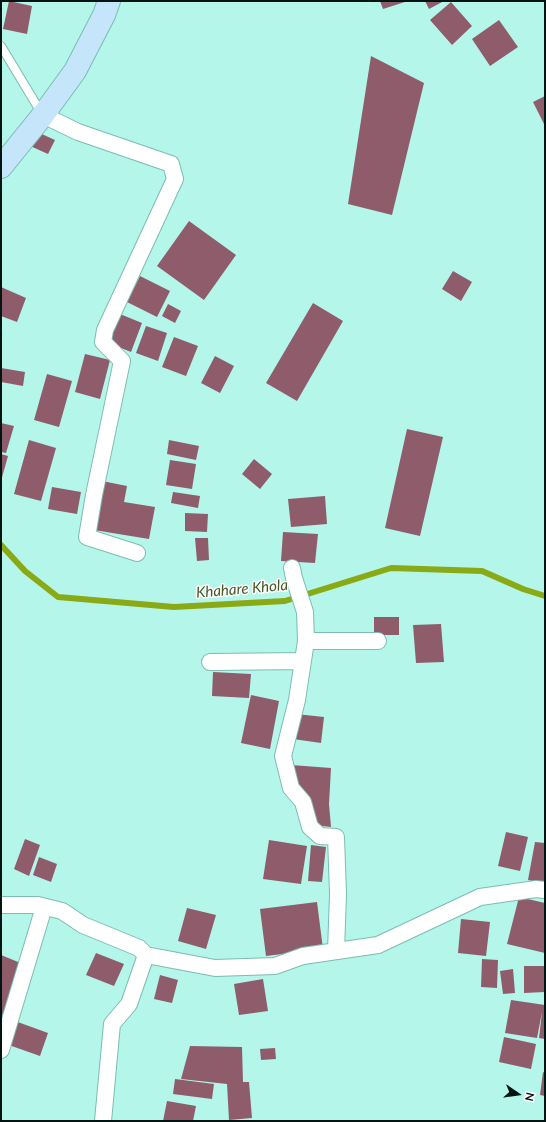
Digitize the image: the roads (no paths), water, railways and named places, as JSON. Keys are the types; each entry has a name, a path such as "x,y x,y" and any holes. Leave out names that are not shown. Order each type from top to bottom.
{"street":[{"path":"1,167 43,115 76,70 104,15 109,1"},
{"path":"43,115 78,132 171,164 175,180 105,330 103,342 122,361 94,495 88,537 137,553"},
{"path":"293,573 305,612 306,641 297,700 283,756 291,788 303,802 310,827 320,836 336,837 338,894 336,951"},
{"path":"306,641 378,641"},
{"path":"210,662 303,661"},
{"path":"1,905 38,905 62,911 83,925 139,948 146,955 223,968 276,966 303,956 378,945 480,897 536,889 545,890"},
{"path":"1,1050 44,907"},
{"path":"103,1121 112,1024 129,1004 146,955"}],"lane":[{"path":"1,46 43,115"}],"waterway":[{"name":"Khahare Khola","path":"1,545 25,571 58,597 174,607 285,601 391,568 482,571 523,589 545,596"}]}
